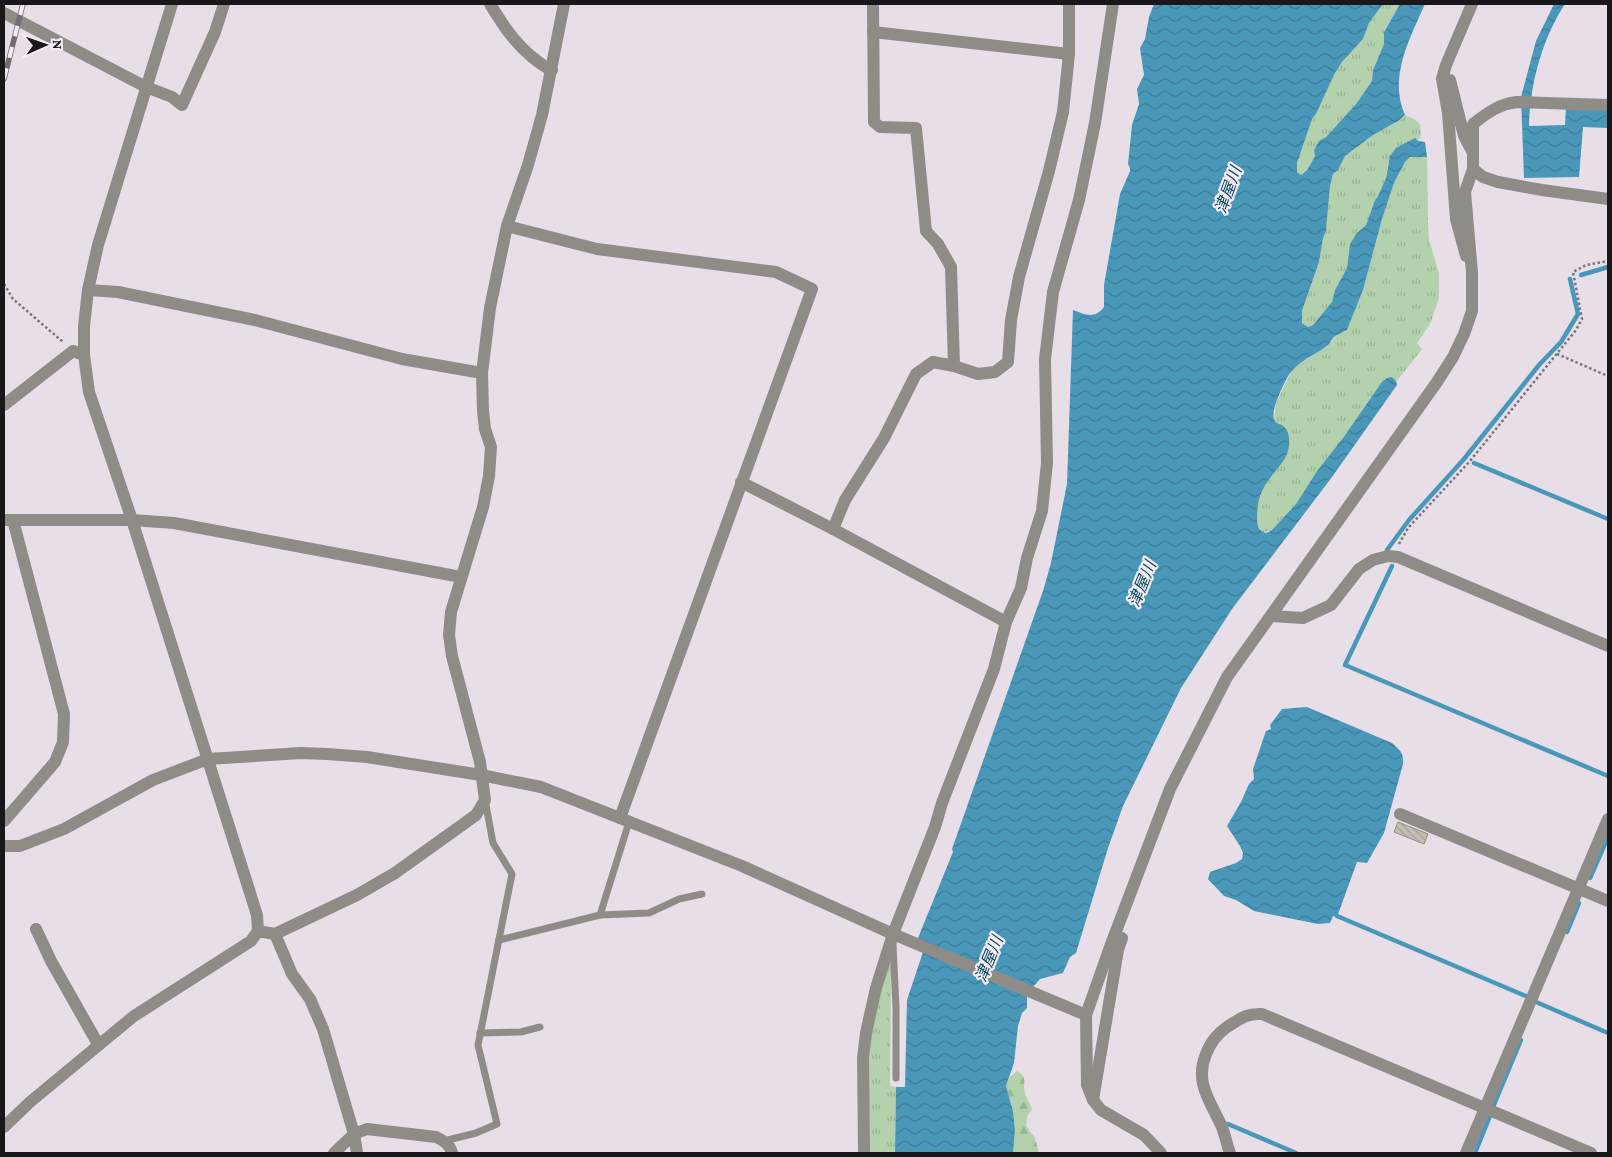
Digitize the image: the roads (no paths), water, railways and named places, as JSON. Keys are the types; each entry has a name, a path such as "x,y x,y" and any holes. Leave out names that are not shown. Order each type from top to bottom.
{"street":[{"path":"4,1126 98,1044 134,1016 251,941 258,931 257,915 132,520 89,392 79,353 88,290 98,245 172,4"},
{"path":"4,13 146,87 172,97 182,105 215,32 224,4"},
{"path":"490,4 504,28 518,45 546,68 552,70"},
{"path":"258,931 275,934 357,894 395,873 476,814 485,800 480,762 452,656 449,635 451,612 483,507 489,476 491,447 485,430 482,411 482,373 490,308 508,226 542,115 564,4"},
{"path":"873,4 874,122 880,127 916,128 926,232 938,244 952,267 954,366"},
{"path":"833,529 845,500 884,438 916,374 933,362 954,366 978,374 995,372 1008,362 1019,277 1053,154 1062,112 1068,54 1069,4"},
{"path":"864,1153 863,1058 866,1033 876,988 893,934 935,828 942,803 994,668 1006,622 1021,588 1027,558 1042,511 1047,463 1045,359 1053,292 1079,200 1095,123 1113,4"},
{"path":"1472,4 1442,79 1448,113 1456,219 1462,246 1472,274"},
{"path":"873,32 1068,54"},
{"path":"1446,65 1464,136 1472,151"},
{"path":"1161,1153 1144,1135 1101,1110 1093,1100 1087,1084 1086,1015 1170,790 1228,677 1453,357 1464,334 1472,311 1472,274 1465,192 1473,169 1474,124 1488,112 1506,103 1608,105"},
{"path":"1473,169 1483,176 1498,182 1608,199"},
{"path":"508,226 597,249 776,272 812,289 741,482 624,820"},
{"path":"88,290 118,292 255,320 402,358 482,373"},
{"path":"4,405 79,353"},
{"path":"741,482 1006,622"},
{"path":"4,822 55,762 63,742 64,714 8,520 132,520 174,523 461,577"},
{"path":"1271,616 1304,618 1331,605 1359,569 1373,560 1392,556 1608,646"},
{"path":"4,846 20,846 64,828 152,780 208,759 301,753 367,758 481,775 541,787 742,866 893,934 1086,1015"},
{"path":"1400,814 1608,902"},
{"path":"1466,1153 1608,819"},
{"path":"1093,1100 1118,950 1145,856"},
{"path":"36,929 51,961 98,1044"},
{"path":"275,934 292,974 310,999 323,1029 354,1134 357,1153"},
{"path":"1230,1153 1223,1129 1205,1091 1201,1074 1204,1060 1215,1035 1251,1013 1262,1014 1591,1153"},
{"path":"334,1153 354,1134 367,1129 436,1137 444,1140 451,1147 452,1153"}],"lane":[{"path":"444,1140 476,1133 498,1124 478,1044 512,874 493,843 485,800"},
{"path":"600,915 624,820"},
{"path":"499,940 600,915 649,913 679,899 702,894"},
{"path":"893,934 896,1078"},
{"path":"480,1033 521,1032 540,1027"}],"water":[{"name":"津屋川","path":"1154,4 1383,4 1369,23 1363,39 1342,62 1335,73 1312,119 1297,163 1297,172 1301,175 1307,170 1315,156 1314,150 1319,141 1326,137 1356,104 1372,81 1373,70 1384,44 1384,32 1400,4 1425,4 1413,30 1400,73 1400,101 1405,115 1373,135 1345,156 1338,170 1333,174 1330,186 1326,231 1319,262 1302,311 1302,323 1308,327 1313,325 1332,302 1335,290 1347,268 1350,244 1356,234 1366,225 1375,200 1386,178 1390,156 1396,148 1415,138 1418,141 1425,142 1427,157 1410,157 1405,162 1394,183 1382,219 1363,290 1347,330 1334,337 1327,346 1299,364 1290,374 1282,388 1273,415 1275,422 1286,428 1289,447 1284,460 1261,494 1257,519 1260,530 1266,533 1271,531 1296,504 1317,471 1343,438 1381,383 1387,378 1392,377 1397,385 1332,477 1232,609 1181,688 1123,806 1076,953 1070,957 1063,973 1040,979 1027,994 1027,1008 1022,1013 1018,1026 1014,1063 1006,1086 1013,1111 1015,1130 1013,1153 895,1153 896,1087 905,1087 907,1000 923,952 918,938 953,852 952,849 1043,591 1051,563 1067,484 1073,310 1094,315 1104,307 1104,285 1120,194 1130,171 1128,164 1132,125 1139,104 1137,89 1144,75 1140,48 1145,39 1149,17"},
{"path":"1554,4 1565,4 1550,32 1539,62 1532,94 1529,126 1565,125 1566,107 1608,109 1608,128 1583,127 1579,177 1524,178 1521,97 1536,41"},
{"path":"1307,707 1392,743 1401,752 1403,757 1403,764 1384,833 1367,863 1357,862 1337,917 1333,916 1330,923 1318,924 1254,911 1236,900 1224,896 1208,879 1210,872 1242,859 1243,853 1240,846 1227,826 1249,784 1254,779 1253,769 1266,731 1271,729 1270,725 1282,709"}],"waterway":[{"path":"1581,275 1608,267"},
{"path":"1387,550 1409,520 1464,459 1539,365 1561,342 1578,314 1570,279"},
{"path":"1474,463 1608,519"},
{"path":"1392,566 1345,665 1608,776"},
{"path":"1590,878 1608,837"},
{"path":"1567,932 1579,903"},
{"path":"1337,916 1528,997"},
{"path":"1536,1002 1608,1033"},
{"path":"1493,1107 1521,1040"},
{"path":"1475,1153 1490,1116"},
{"path":"1228,1124 1296,1153"}],"railway":[{"path":"4,79 23,4"}]}
